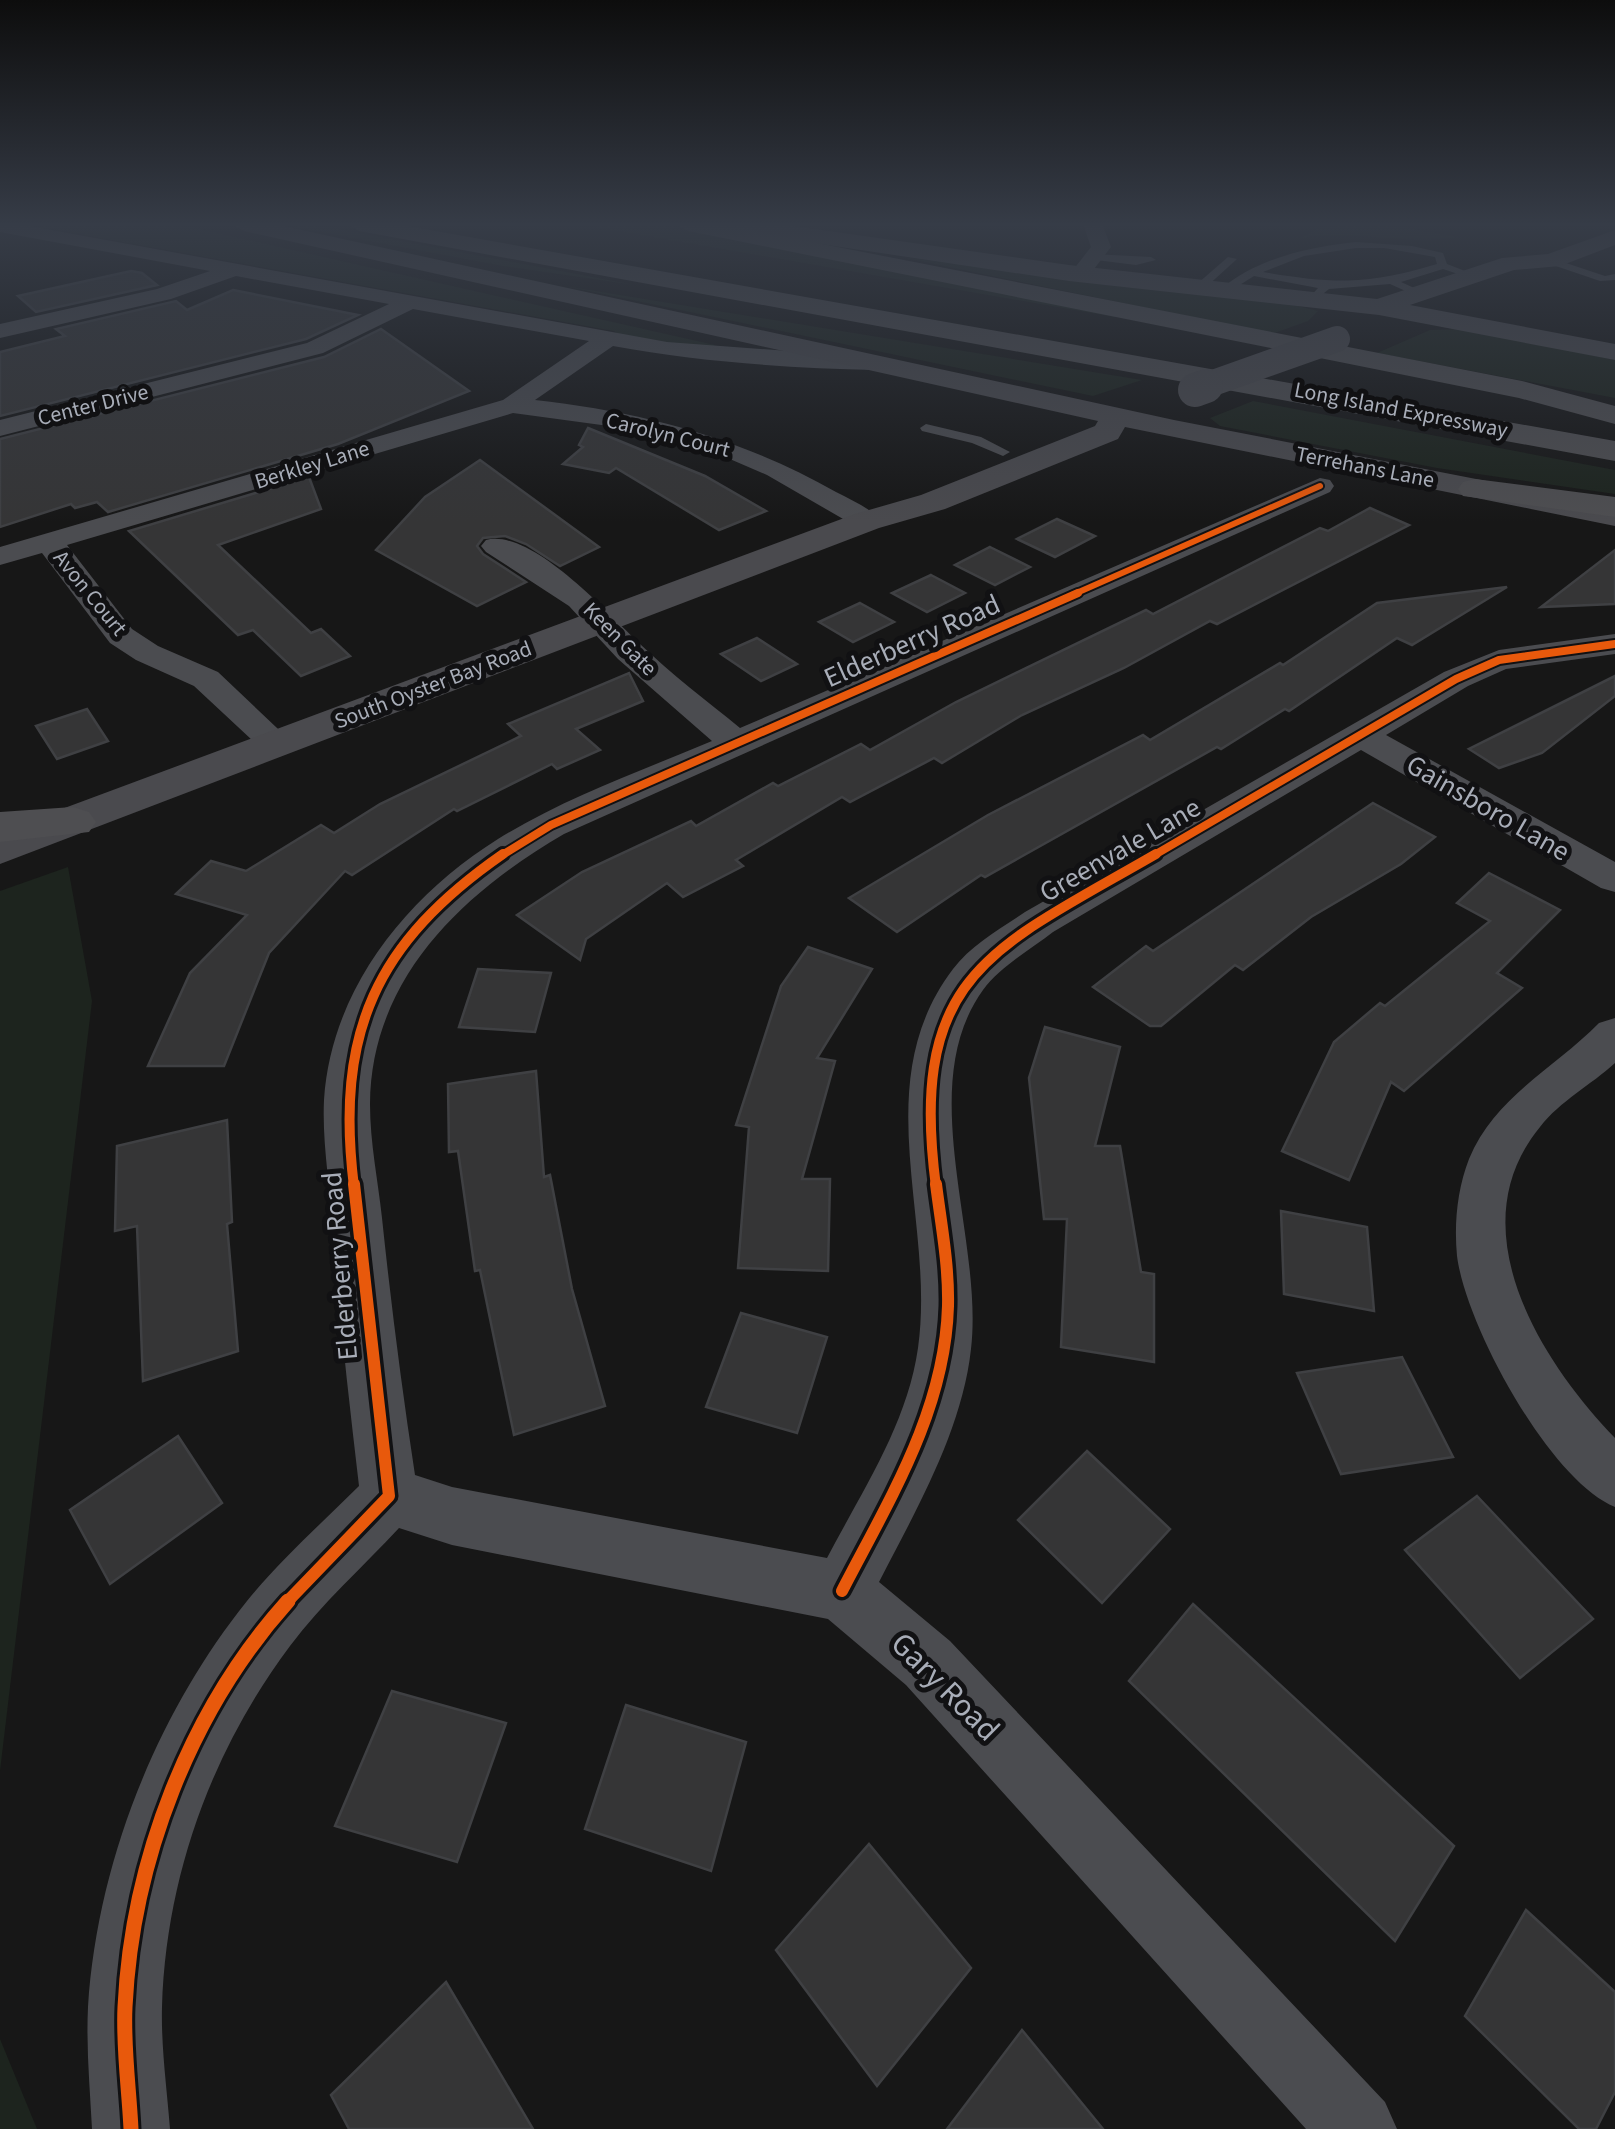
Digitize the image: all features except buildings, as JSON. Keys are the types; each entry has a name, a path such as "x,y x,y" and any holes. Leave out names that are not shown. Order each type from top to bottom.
{"highway":[{"path":"844,323 1045,354 1130,360"},
{"name":"Long Island Expressway","path":"922,323 1615,451"},
{"name":"Long Island Expressway","path":"1077,323 1615,417"},
{"path":"1187,323 1522,390 1615,417"},
{"path":"1475,489 1615,508"},
{"path":"0,827 73,822"}],"main road":[{"name":"Terrehans Lane","path":"698,323 1116,416 1615,516"},
{"name":"South Oyster Bay Road","path":"1337,339 1357,323"},
{"name":"South Oyster Bay Road","path":"867,521 917,492 1063,427 1116,416 1378,323"},
{"path":"1500,323 1615,352"},
{"name":"South Oyster Bay Road","path":"0,849 867,521 933,502 1107,432 1116,416"}],"street":[{"path":"0,330 30,323"},
{"name":"Center Drive","path":"0,428 316,348 366,323"},
{"path":"527,323 710,354 876,363"},
{"name":"Berkley Lane","path":"0,556 512,405 608,338"},
{"name":"Carolyn Court","path":"512,405 560,410 710,443 766,464 867,521"},
{"name":"Elderberry Road","path":"389,1496 365,1312 347,1090 364,1015 396,954 419,921 447,893 486,864 550,826 1320,486"},
{"name":"Avon Court","path":"49,542 121,636 147,654 206,679 277,744"},
{"name":"Keen Gate","path":"496,546 564,587 629,652 736,743"},
{"name":"Greenvale Lane","path":"842,1591 918,1438 943,1364 948,1280 930,1130 930,1072 939,1038 965,983 984,962 1039,922 1456,679 1499,660 1615,644"},
{"name":"Gainsboro Lane","path":"1362,736 1615,879"},
{"path":"1615,1035 1522,1116 1487,1171 1479,1226 1492,1298 1527,1372 1572,1437 1615,1480"},
{"path":"131,2129 124,2007 135,1920 163,1814 214,1706 269,1624 389,1496"},
{"name":"Gary Road","path":"389,1496 452,1516 842,1591 928,1663 1358,2129"}],"lane":[{"path":"926,428 976,440 1003,452"}],"shaded area":[{"path":"572,323 619,323 715,345 711,349 620,336 614,331"},
{"path":"744,323 794,323 1142,380 1093,396"},
{"path":"1221,323 1301,323 1272,334"},
{"path":"1463,329 1615,360 1615,398 1377,353 1430,330"},
{"path":"1253,401 1615,470 1615,494 1437,468 1220,426 1210,418"},
{"path":"68,867 92,1001 0,1771 0,891"},
{"path":"0,2039 37,2129 0,2129"}],"cycle path":[{"path":"131,2129 125,2023 129,1958 137,1907 168,1805 213,1707 240,1663 283,1606 389,1496 347,1105 356,1045 370,1004 389,966 414,931 477,872 551,825 1320,486"},
{"path":"842,1591 915,1447 943,1360 948,1287 933,1163 930,1086 935,1049 948,1013 968,980 992,956 1039,922 1456,679 1499,660 1615,644"}]}
